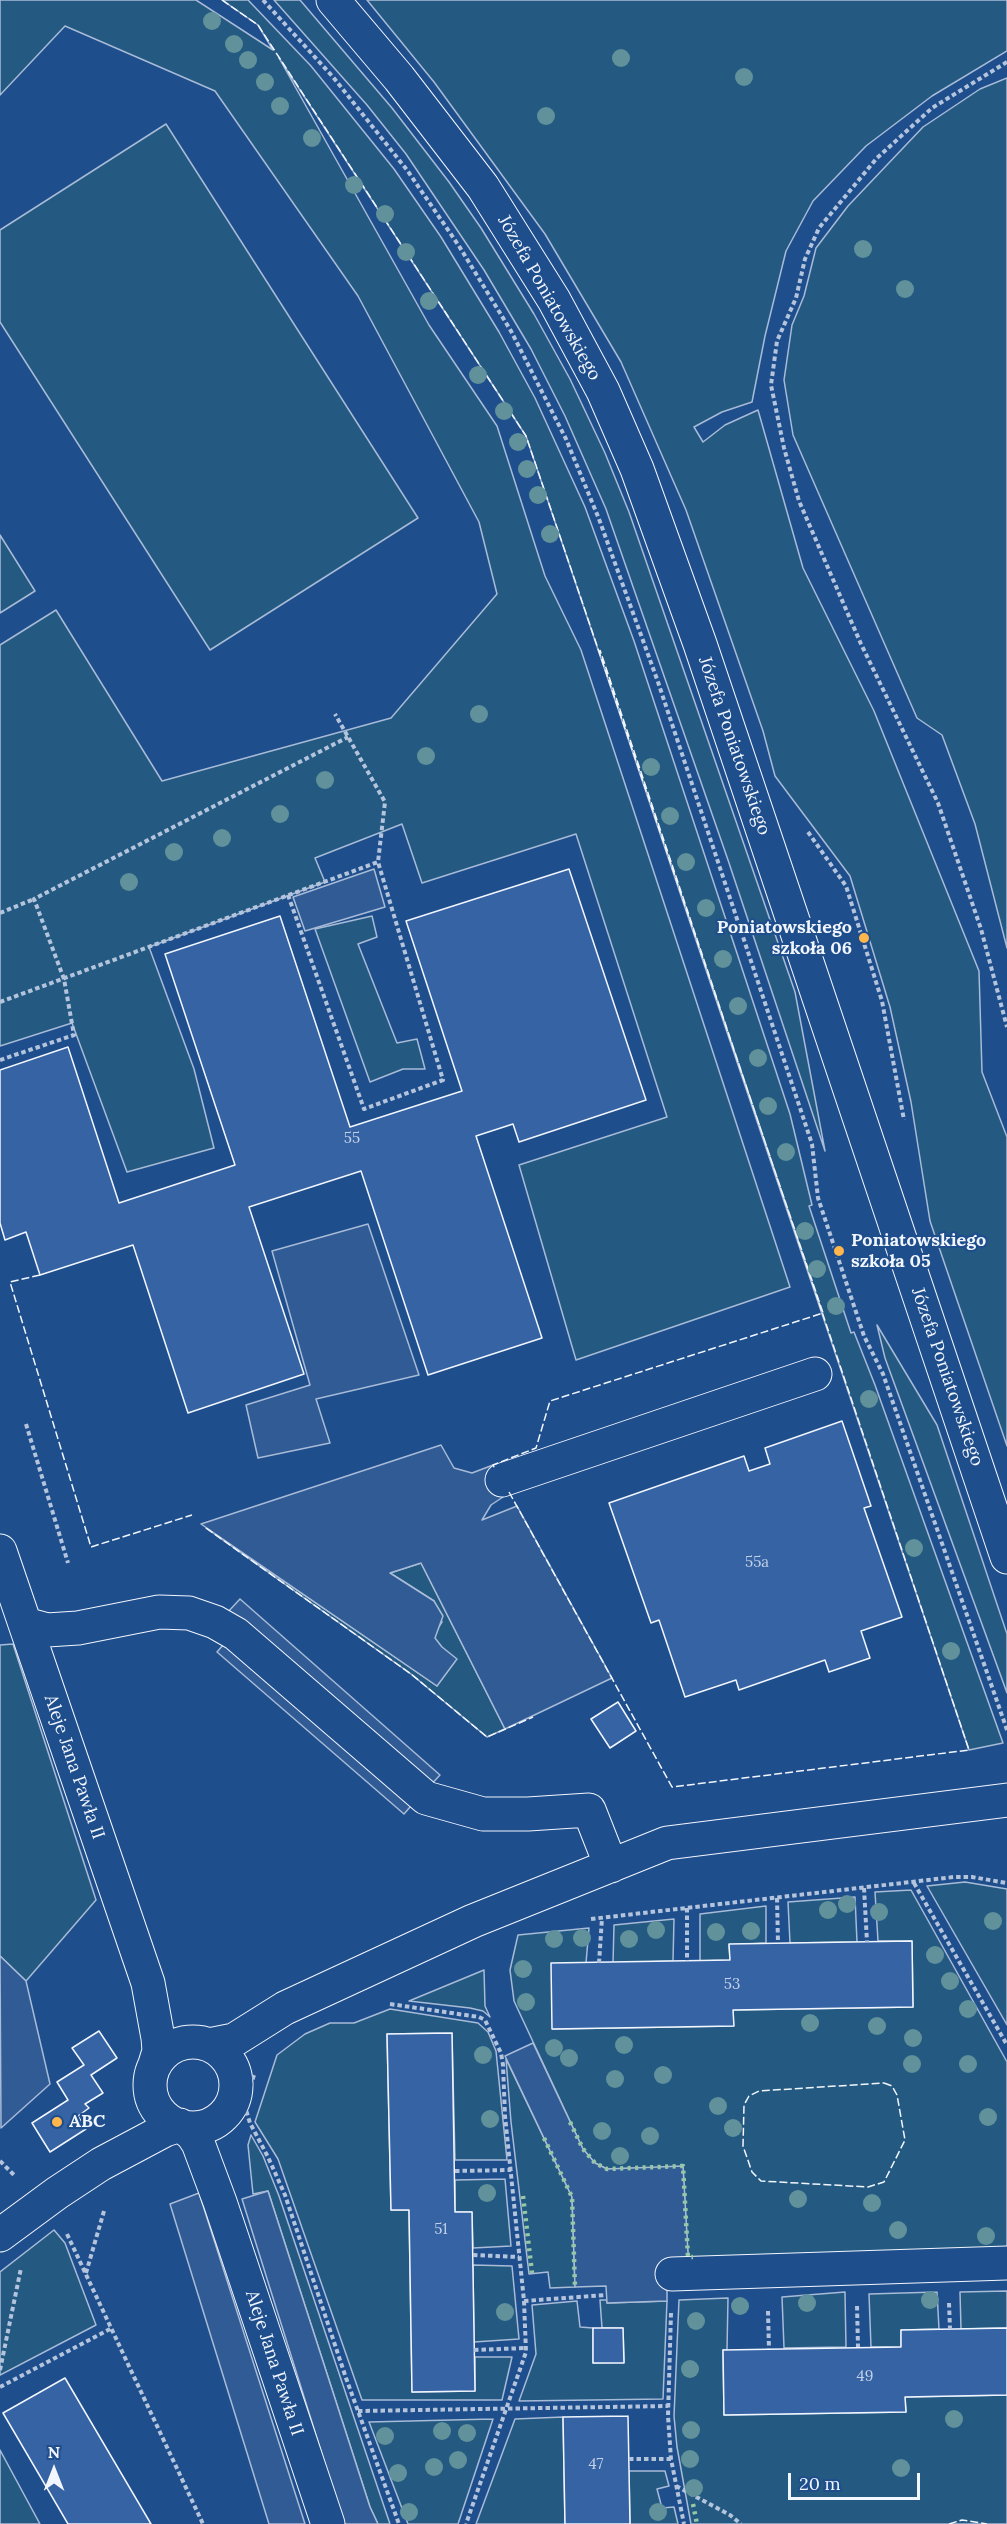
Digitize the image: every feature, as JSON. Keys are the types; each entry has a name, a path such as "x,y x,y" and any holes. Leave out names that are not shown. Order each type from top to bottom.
{"street":[{"name":"Józefa Poniatowskiego","path":"333,0 399,78 483,188 554,300 603,391 637,469 668,549 1007,1557"},
{"path":"502,1480 815,1374"},
{"name":"Aleje Jana Pawła II","path":"0,1551 148,1983 158,2038 159,2051 145,2121 101,2164"},
{"path":"25,1624 48,1630 78,1628 159,1612 189,1613 215,1622 236,1634 426,1798 483,1814 590,1810 611,1866"},
{"path":"152,2078 163,2054 173,2047 234,2040 280,2011 481,1918 668,1843 1007,1800"},
{"name":"Aleje Jana Pawła II","path":"148,1983 180,2036 220,2052 229,2061 239,2090"},
{"name":"Aleje Jana Pawła II","path":"220,2202 218,2150 239,2090 246,2050 260,2031 280,2011"},
{"name":"Aleje Jana Pawła II","path":"152,2078 154,2104 162,2116 180,2125 192,2134 198,2143 328,2524"},
{"name":"Aleje Jana Pawła II","path":"0,2235 101,2164 165,2130 180,2125 202,2127 215,2122 239,2090"},
{"path":"671,2288 1007,2263"}],"path":[{"path":"263,0 333,77 407,170 459,246 511,331 566,439 599,519 658,682 812,1144 818,1198 864,1336 883,1374 1005,1714 1007,1730"},
{"path":"1007,62 932,108 877,158 819,228 805,259 796,298 777,341 771,385 784,448 799,501 861,644 938,803 981,929 1007,1027"},
{"path":"288,895 364,1109 443,1080 378,862 385,802 335,714"},
{"path":"0,913 34,899 348,737"},
{"path":"0,1002 378,862"},
{"path":"0,1060 74,1035 64,979 34,899"},
{"path":"26,1424 68,1563"},
{"path":"590,1919 954,1877 972,1877 1007,1883"},
{"path":"914,1883 1007,2045"},
{"path":"864,1888 867,1942"},
{"path":"777,1898 778,1943"},
{"path":"687,1908 687,1961"},
{"path":"599,1962 602,1918"},
{"path":"389,2004 479,2017 485,2020 501,2054 524,2301 525,2348 508,2408 466,2524"},
{"path":"239,2090 246,2099 246,2110 250,2123 285,2195 399,2524"},
{"path":"455,2171 511,2170"},
{"path":"86,2273 105,2208"},
{"path":"63,2228 70,2237 202,2524"},
{"path":"473,2255 519,2257"},
{"path":"0,2370 21,2267"},
{"path":"671,2288 668,2406 671,2459 684,2524"},
{"path":"524,2301 606,2295"},
{"path":"857,2297 858,2348"},
{"path":"768,2301 769,2349"},
{"path":"0,2387 112,2328"},
{"path":"474,2350 525,2348"},
{"path":"358,2411 668,2406"},
{"path":"629,2459 671,2459"},
{"path":"675,2486 730,2515 741,2524"}],"shaded area":[{"path":"0,0 196,0 273,50 258,25 222,0 248,0 311,66 394,169 441,237 499,332 535,398 585,507 634,641 790,1114 812,1205 809,1206 851,1333 854,1332 875,1385 1003,1743 969,1750 526,436 279,58 429,325 497,426 545,576 581,650 790,1287 576,1360 519,1165 667,1117 576,834 422,883 402,824 315,858 325,882 149,947 194,1069 214,1148 127,1172 72,1023 0,1046 0,645 56,610 162,781 391,718 497,594 479,522 358,296 215,91 65,26 0,95"},
{"path":"274,0 300,0 392,108 481,228 534,314 570,379 605,453 629,512 795,992 825,1151 728,860 606,509 565,416 531,349 484,270 406,154 367,105"},
{"path":"367,0 1007,0 1007,51 932,96 866,146 813,201 786,251 765,336 752,402 722,412 694,427 703,442 725,425 758,410 803,568 874,711 979,971 982,1072 1007,1137 1007,1446 930,1221 911,1102 890,1007 850,876 775,776 763,731 686,510 621,362 545,234 434,82"},
{"path":"1007,78 1007,948 975,824 942,735 917,718 793,435 784,380 792,325 804,296 816,248 848,206 923,127 980,89"},
{"path":"166,124 418,518 210,650 0,322 0,230"},
{"path":"0,535 35,591 0,613"},
{"path":"374,869 385,907 305,931 293,897"},
{"path":"372,916 377,937 358,944 397,1043 417,1039 425,1069 403,1069 370,1082 315,929"},
{"path":"368,1224 419,1375 316,1399 330,1443 258,1458 246,1405 310,1385 272,1251"},
{"path":"877,1325 937,1425 1007,1634 1007,1693 885,1358"},
{"path":"441,1445 454,1468 472,1473 493,1465 509,1493 491,1505 482,1520 517,1506 612,1678 505,1729 421,1563 390,1573 434,1601 443,1616 435,1638 457,1659 437,1686 201,1524"},
{"path":"206,1528 437,1686 441,1647 434,1638 434,1634 442,1622 434,1601 390,1573 421,1563 505,1729 487,1737 411,1674"},
{"path":"240,1599 440,1775 426,1790 226,1614"},
{"path":"230,1637 417,1799 404,1814 217,1652"},
{"path":"13,1644 96,1900 26,1981 0,1956 0,1645"},
{"path":"965,1882 1007,1889 1007,2025 927,1886"},
{"path":"911,1890 1007,2062 1007,2252 688,2260 683,2167 607,2169 595,2163 583,2149 514,2001 510,1970 518,1935 589,1928 586,1963 553,2029 733,2026 733,2010 913,2007 912,1941 878,1941 875,1892"},
{"path":"855,1897 857,1942 790,1943 788,1902"},
{"path":"766,1906 766,1943 729,1945 730,1960 700,1961 700,1914"},
{"path":"674,1919 673,1961 613,1963 614,1925"},
{"path":"0,1956 26,1981 50,2084 1,2128"},
{"path":"484,1970 485,2006 490,2017 483,2011 470,2008 409,2001"},
{"path":"390,2009 478,2023 488,2032 496,2051 507,2160 455,2160 452,2033 387,2034 391,2210 409,2210 412,2392 475,2391 475,2357 512,2357 502,2400 362,2400 278,2159 255,2122 277,2055 305,2034 330,2023 354,2023"},
{"path":"533,2043 583,2149 595,2163 607,2169 683,2166 690,2287 667,2288 667,2301 607,2303 606,2286 575,2287 572,2197 505,2056"},
{"path":"506,2059 572,2197 575,2287 550,2288 548,2272 529,2274"},
{"path":"251,2135 263,2156 279,2196 390,2524 378,2524 370,2507 268,2191 253,2194 248,2145"},
{"path":"505,2179 511,2246 473,2248 472,2212 455,2212 455,2180"},
{"path":"268,2191 370,2507 378,2524 345,2524 342,2518 242,2199"},
{"path":"199,2193 305,2524 269,2524 170,2204"},
{"path":"54,2230 65,2243 96,2325 0,2375 0,2272"},
{"path":"473,2265 512,2266 519,2339 474,2342"},
{"path":"1007,2291 1007,2328 961,2329 960,2292"},
{"path":"845,2292 846,2347 784,2348 782,2297"},
{"path":"937,2292 939,2329 901,2330 901,2347 871,2347 869,2294"},
{"path":"728,2298 727,2350 723,2350 724,2415 906,2412 905,2397 1007,2395 1007,2524 691,2524 677,2447 674,2416 679,2300"},
{"path":"600,2300 607,2300 607,2303 667,2301 663,2399 519,2401 536,2354 532,2305 577,2301 580,2327 593,2328 593,2363 624,2362 623,2328 602,2328"},
{"path":"563,2417 565,2524 476,2524 515,2419"},
{"path":"493,2419 458,2524 408,2524 369,2422"},
{"path":"0,2450 40,2524 0,2524"},
{"path":"629,2471 665,2471 669,2486 657,2489 662,2508 674,2507 678,2524 630,2524"}],"building":[{"path":"569,869 646,1100 519,1142 513,1124 476,1136 542,1338 428,1375 361,1171 249,1207 304,1374 188,1413 133,1245 40,1275 26,1232 5,1240 0,1223 0,1070 68,1047 119,1203 235,1165 165,954 280,916 350,1127 462,1091 406,921"},
{"path":"842,1421 871,1506 864,1508 902,1617 861,1631 870,1658 829,1672 825,1660 739,1690 736,1680 685,1697 659,1620 651,1623 609,1503 744,1456 749,1471 770,1464 765,1448"},
{"path":"618,1702 636,1731 610,1748 591,1719"},
{"path":"912,1941 913,2007 733,2010 734,2026 552,2029 551,1963 730,1960 729,1944"},
{"path":"99,2031 117,2058 91,2075 103,2093 85,2104 89,2108 78,2116 86,2129 50,2152 32,2123 68,2100 57,2082 84,2065 72,2048"},
{"path":"452,2033 455,2212 472,2212 475,2391 412,2392 409,2210 391,2210 387,2034"},
{"path":"593,2328 623,2328 624,2363 593,2363"},
{"path":"1007,2328 1007,2395 905,2397 906,2412 724,2415 723,2350 901,2347 901,2330"},
{"path":"65,2378 151,2524 68,2524 3,2413"},
{"path":"628,2416 630,2524 565,2524 563,2417"}],"hedge":[{"path":"570,2122 583,2149 595,2163 607,2169 683,2166 688,2257 693,2257"},
{"path":"544,2138 572,2197 575,2287"},
{"path":"523,2196 532,2273"},
{"path":"693,2504 697,2524"}],"fence":[{"path":"222,0 258,25 526,436 823,1313 550,1401 536,1448 493,1465 495,1469"},
{"path":"509,1492 672,1787 969,1750 600,650"},
{"path":"40,1275 10,1282 91,1547 192,1515"},
{"path":"206,1528 411,1674 487,1737 533,1717"},
{"path":"884,2083 892,2086 897,2095 905,2140 884,2182 868,2187 761,2181 752,2172 743,2146 744,2105 749,2096 759,2091 884,2083"},
{"path":"949,2524 962,2520 987,2524"}],"place":[{"name":"Poniatowskiego szkoła 06","path":"864,938"},
{"name":"Poniatowskiego szkoła 05","path":"839,1251"},
{"name":"ABC","path":"57,2122"}]}
